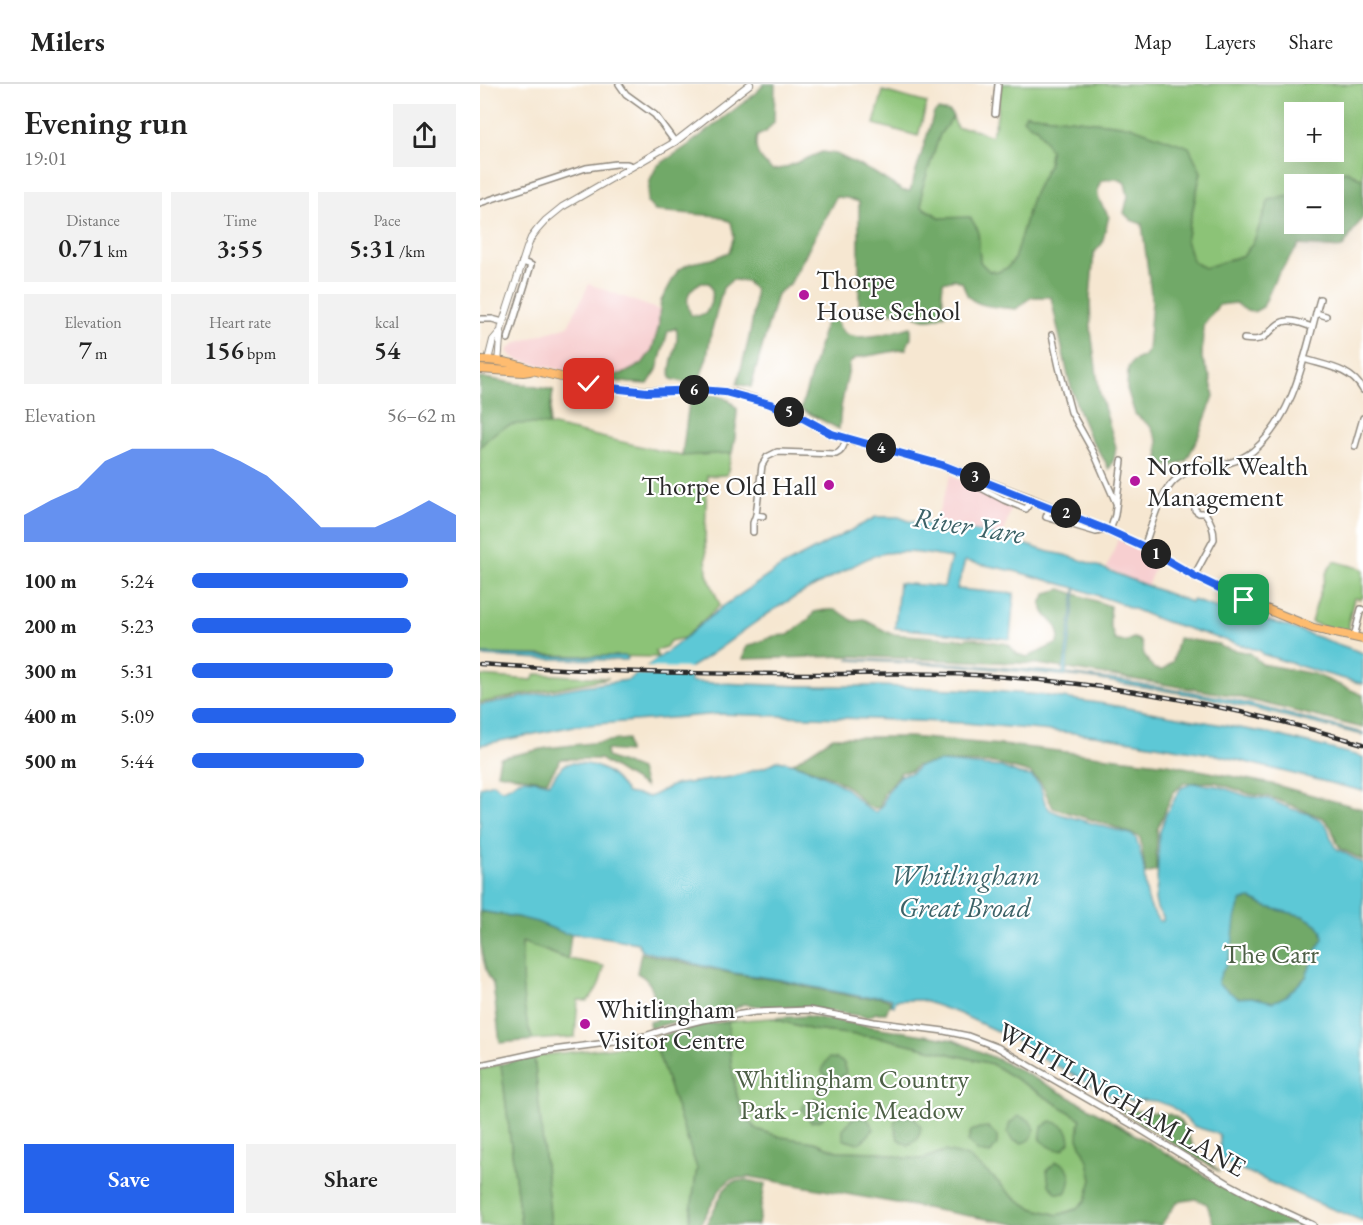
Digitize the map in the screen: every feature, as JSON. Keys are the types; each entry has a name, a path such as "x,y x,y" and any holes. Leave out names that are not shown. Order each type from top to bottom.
{"main road":[{"path":"484,364 498,365 523,372 532,370 603,387 647,392 733,393 770,404 829,432 960,471 1032,499 1144,547 1194,576 1244,600 1313,628 1359,638"}],"street":[{"path":"619,84 626,94 655,115 675,142"},
{"path":"498,365 500,332 522,262 531,238 537,230 562,207 675,142 750,84"},
{"path":"994,112 998,84"},
{"path":"480,203 586,168 616,164 633,166"},
{"path":"604,166 616,175"},
{"path":"508,339 531,265 522,262"},
{"path":"1144,547 1163,495 1175,478 1186,471 1197,468 1238,461 1253,451 1275,426 1289,401 1304,359 1320,299"},
{"path":"1316,313 1326,316"},
{"path":"480,319 503,322"},
{"path":"1244,339 1264,337 1282,322 1287,321 1312,327"},
{"path":"511,330 519,333"},
{"path":"484,364 493,340 500,332"},
{"path":"1052,335 1071,412 1094,453 1116,503"},
{"path":"1304,359 1352,375 1361,381 1363,390"},
{"path":"1355,446 1363,418"},
{"path":"753,532 753,523 759,515 762,465 767,457 777,452 836,454 840,453 846,438"},
{"path":"1108,530 1114,515 1122,461"},
{"path":"1194,576 1214,538 1212,525 1205,513"},
{"path":"1359,638 1362,608"},
{"name":"WHITLINGHAM LANE","path":"480,1065 545,1051 606,1044 702,1020 755,1012 809,1010 874,1022 944,1031 968,1036 997,1047 1138,1128 1229,1184 1313,1225"}],"shaded area":[{"path":"589,284 659,310 660,326 652,350 643,364 625,373 601,379 518,360 510,354 507,350 516,343 568,326"},
{"path":"951,475 1011,508 1003,536 935,522"},
{"path":"1118,539 1133,546 1157,563 1147,586 1107,568"}],"green space":[{"path":"764,84 775,84 774,122 766,132 757,136 756,142 758,155 772,170 784,168 822,152 836,154 873,172 903,191 910,191 934,113 938,110 950,112 953,117 940,134 922,189 922,207 941,218 970,217 978,230 980,262 989,271 998,272 1007,268 1014,260 1032,198 1049,163 1050,150 1037,128 1023,119 1026,114 1130,126 1189,147 1201,172 1186,240 1193,262 1205,268 1244,255 1254,241 1269,200 1284,197 1284,234 1344,234 1344,174 1336,174 1346,171 1363,179 1363,217 1342,248 1299,245 1276,277 1263,307 1254,312 1235,303 1219,305 1203,326 1202,359 1210,377 1214,396 1186,461 1170,467 1159,463 1158,441 1150,426 1135,414 1127,389 1128,368 1133,361 1144,356 1148,350 1152,302 1142,224 1131,220 1124,213 1128,196 1125,183 1116,179 1101,181 1098,195 1109,216 1102,244 1094,253 1090,298 1091,331 1099,390 1116,447 1109,470 1088,434 1077,406 1051,297 1031,297 1016,309 990,306 972,300 962,282 954,279 943,282 945,314 935,318 917,317 908,311 867,314 859,311 859,202 847,198 836,197 790,284 777,294 751,387 737,384 751,326 755,290 746,281 732,280 723,288 707,357 701,375 693,382 671,379 671,366 677,340 676,328 668,331 657,370 648,384 601,379 625,373 642,364 652,350 659,326 661,301 678,270 691,263 712,259 729,252 734,236 731,222 718,216 655,211 647,202 650,180 657,166 756,93","holes":["700,283 709,283 711,302 706,313 698,316 691,315 688,305 689,293"]},
{"path":"1001,84 1363,84 1363,179 1346,171 1336,174 1284,174 1284,197 1269,200 1254,241 1244,255 1205,268 1193,262 1186,240 1201,172 1130,126 1026,114 1026,122 1037,128 1050,150 1049,163 1032,198 1014,260 1007,268 998,272 989,271 980,262 978,230 941,218 922,207 922,189 940,134 953,117 957,128 969,128 991,136 996,122"},
{"path":"883,91 927,103 918,136 874,124"},
{"path":"829,312 833,313 843,332 851,336 868,337 911,327 911,337 906,349 856,358 850,363 839,429 801,409"},
{"path":"480,378 553,390 549,425 682,456 729,400 737,409 735,437 727,475 707,476 705,539 707,574 720,605 684,638 670,641 666,647 655,651 658,657 480,654"},
{"path":"480,378 553,390 548,425 511,425 496,432 480,447"},
{"path":"708,394 724,398 737,409 732,453 682,456 690,395"},
{"path":"1334,561 1363,569 1363,597 1354,598 1349,620 1349,633 1311,622 1326,573"},
{"path":"1061,589 1110,606 1110,625 1115,640 1126,642 1133,638 1139,640 1145,656 1154,669 1163,670 1173,661 1178,638 1218,644 1221,647 1250,653 1262,664 1314,674 1363,695 1363,728 1230,695 1038,664 849,656 743,659 746,647 774,636 788,635 810,618 814,612 831,610 839,611 853,621 865,620 891,634 971,638 1008,644 1017,654 1028,657 1058,643 1058,629 1044,612 1041,603 1047,593"},
{"path":"536,674 609,678 480,703 480,676 532,680"},
{"path":"833,737 910,737 1024,747 1168,764 1272,784 1363,809 1363,860 1341,849 1331,827 1323,818 1270,797 1250,794 1215,782 1184,783 1173,793 1157,830 1156,871 1146,874 1140,837 1053,808 1041,783 1030,773 994,763 940,762 916,766 911,771 901,772 884,792 880,807 867,806 837,780 793,763"},
{"path":"627,739 628,752 606,750 607,757 640,770 645,787 600,759 561,759 547,781 497,773 500,758 547,748"},
{"name":"The Carr","path":"1251,899 1267,907 1303,916 1317,924 1322,931 1323,939 1316,950 1306,977 1286,996 1273,1002 1251,997 1238,998 1218,984 1218,977 1223,971 1233,935 1234,919 1238,907 1242,900"},
{"path":"480,911 534,921 571,934 568,959 522,942 524,1005 533,1040 500,1043 493,984 485,968 482,950"},
{"path":"522,942 564,958 604,966 594,993 587,1001 578,1000 575,1037 533,1040 524,1005"},
{"path":"641,953 735,974 783,981 861,998 880,997 891,1001 886,1013 876,1013 868,1017 802,1007 775,1008 743,1004 734,1011 708,1014 650,1028 649,1022 657,1020 655,999 648,982 637,973"},
{"path":"807,1016 954,1040 1008,1064 1088,1107 1232,1192 1302,1225 1214,1225 1207,1204 1196,1199 1177,1202 1161,1225 1020,1225 751,1177 731,1179 721,1188 700,1225 689,1225 697,1168 653,1038 702,1025 728,1021 731,1063 737,1096 744,1116 756,1129 781,1137 814,1142 837,1151 878,1152 923,1159 945,1151 967,1156 1012,1196 1031,1208 1058,1215 1077,1209 1086,1200 1092,1180 1088,1161 1078,1138 1081,1119 992,1064 883,1038 813,1030 771,1018"},
{"name":"Whitlingham Country Park - Picnic Meadow","path":"771,1018 813,1030 883,1038 992,1064 1081,1119 1092,1180 1086,1200 1077,1209 1058,1215 1031,1208 1012,1196 995,1179 945,1151 923,1159 878,1152 837,1151 814,1142 781,1137 756,1129 744,1116 737,1096 731,1063 728,1021"},
{"path":"653,1038 697,1168 689,1225 551,1225 534,1056 644,1044"},
{"path":"534,1056 551,1225 521,1225 501,1064"},
{"path":"829,1058 844,1063 846,1073 836,1080 822,1072"},
{"path":"501,1064 521,1225 480,1225 480,1070"},
{"path":"815,1098 826,1103 828,1111 821,1120 811,1122 802,1109 806,1102"},
{"path":"1118,1109 1169,1114 1178,1118 1195,1150 1220,1172"},
{"path":"900,1115 914,1117 921,1127 918,1139 908,1145 898,1139 894,1123"},
{"path":"1018,1116 1029,1120 1035,1129 1030,1140 1022,1143 1012,1140 1008,1132 1009,1124"},
{"path":"867,1118 874,1129 861,1142 853,1143 843,1139 843,1129 852,1119"},
{"path":"1051,1121 1067,1130 1070,1142 1063,1149 1054,1149 1040,1140 1042,1127"},
{"path":"988,1127 997,1136 997,1144 990,1154 978,1152 968,1141 971,1131"},
{"path":"1056,1162 1065,1166 1070,1174 1070,1184 1065,1193 1057,1193 1049,1185 1047,1170"},
{"path":"746,1180 765,1184 758,1225 706,1225 724,1190 732,1182"}],"water":[{"path":"876,517 899,517 909,521 988,533 1080,560 1191,602 1192,600 1217,608 1221,605 1226,606 1225,609 1286,626 1363,653 1363,684 1160,620 1079,589 1014,571 965,561 957,589 1014,594 1010,639 895,628 899,583 944,587 951,558 902,552 880,554 868,558 786,602 691,667 690,682 978,690 1041,695 1105,704 1273,734 1363,757 1363,791 1217,755 1095,735 964,723 719,714 574,726 480,745 480,705 628,680 675,646 722,607 781,567"},
{"path":"1075,590 1066,674 1225,698 1363,733 1363,735 1205,697 1082,677 953,665 848,660 960,664 1063,673"},
{"path":"480,654 625,656 628,658 627,660 543,659 480,656"},
{"name":"Whitlingham Great Broad","path":"779,760 814,771 845,788 863,805 875,812 883,805 886,794 901,775 912,773 919,766 940,762 1001,767 1031,776 1040,785 1045,803 1050,810 1130,834 1136,838 1143,863 1147,897 1159,921 1163,921 1163,917 1157,909 1155,900 1159,834 1166,814 1181,788 1192,783 1218,786 1247,796 1269,799 1321,820 1328,828 1337,849 1363,863 1363,1221 1229,1164 1220,1154 1219,1134 1193,1126 1170,1106 1156,1101 1132,1101 1118,1097 1115,1103 1112,1101 1113,1097 1048,1062 1018,1041 958,1013 921,1000 896,1000 894,1006 891,1005 892,999 881,996 863,997 782,980 734,973 642,951 638,943 564,933 537,922 480,911 480,787 493,783 501,789 523,779 549,783 564,766 571,763 583,763 605,770 627,793 650,797 673,785 731,777 765,767","holes":["1252,899 1267,907 1303,916 1317,924 1322,931 1323,939 1316,950 1306,977 1286,996 1273,1002 1251,997 1238,998 1218,984 1231,950 1236,914 1242,900"]}],"pier":[{"path":"642,667 695,668 694,676 631,674"}],"railway":[{"path":"480,664 644,672 933,674 1024,678 1122,690 1219,707 1316,730 1363,744"}],"place":[{"name":"Thorpe House School","path":"804,295"},
{"name":"Norfolk Wealth Management","path":"1135,481"},
{"name":"Thorpe Old Hall","path":"829,485"},
{"name":"Whitlingham Visitor Centre","path":"585,1024"}],"route":[{"path":"589,384 647,392 700,390 725,392 770,404 799,416 832,434 960,471 1107,530 1244,600"}],"water label":[{"name":"River Yare","path":"969,525"}]}
